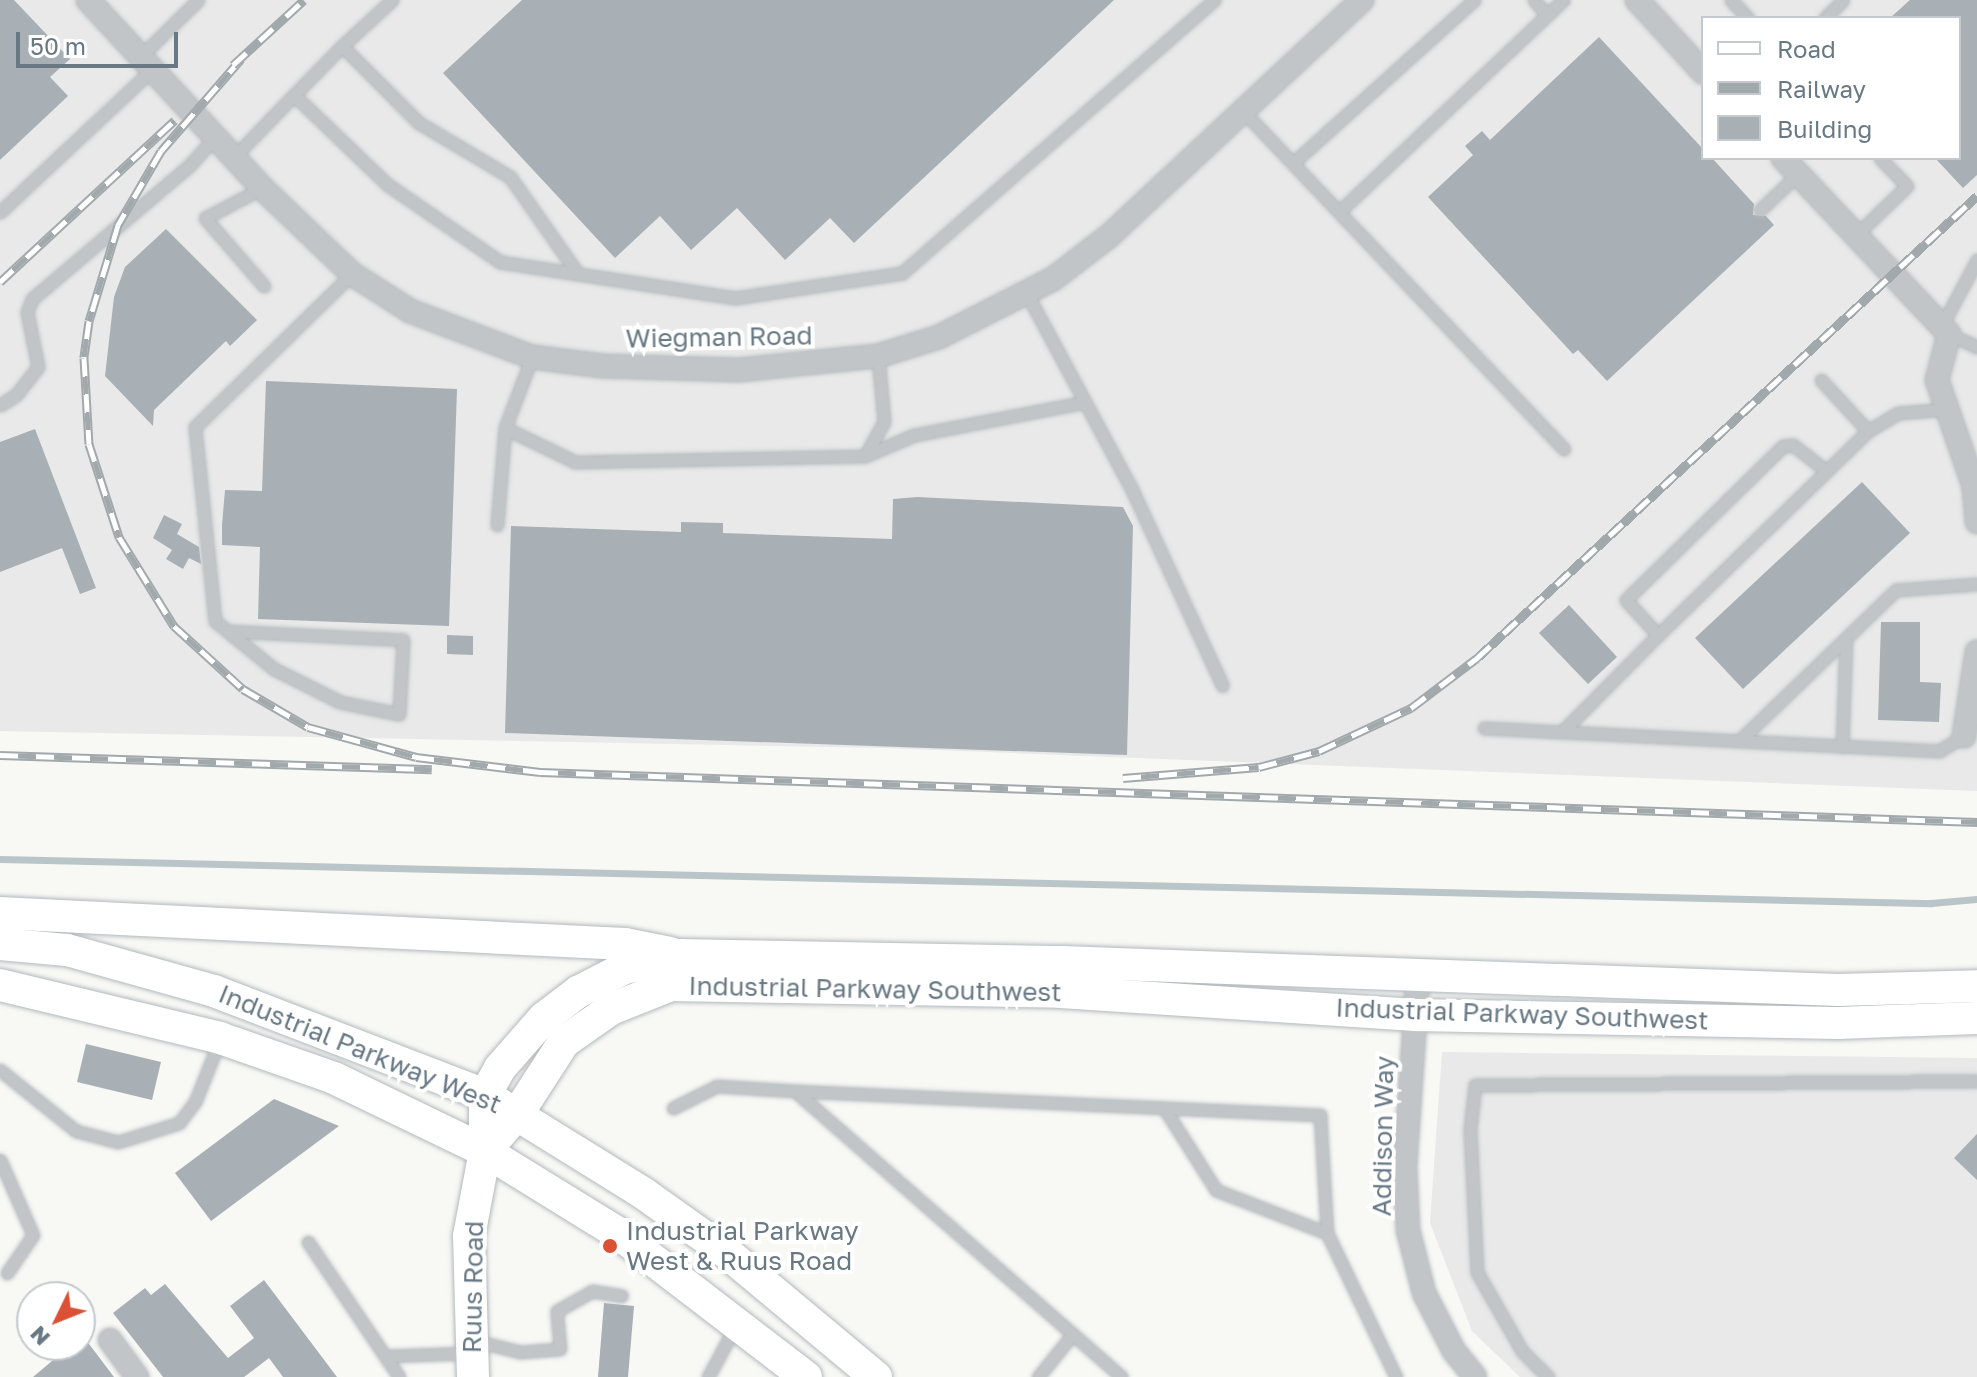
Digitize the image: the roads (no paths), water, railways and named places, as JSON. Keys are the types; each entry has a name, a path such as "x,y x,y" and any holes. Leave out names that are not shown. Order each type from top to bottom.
{"main road":[{"path":"0,913 625,944 681,955"},
{"name":"Industrial Parkway West","path":"0,944 67,950 214,991 485,1095 518,1113 727,1253 876,1377"},
{"name":"Industrial Parkway Southwest","path":"485,1095 500,1068 544,1018 578,992 625,968 681,955 1838,990 1977,986"},
{"name":"Industrial Parkway Southwest","path":"485,1151 518,1113 564,1042 611,1009 671,985 1061,992 1415,1015 1838,1023 1977,1018"},
{"name":"Industrial Parkway West","path":"1,988 220,1038 334,1078 485,1151 618,1233 738,1321 806,1377"},
{"path":"485,1095 485,1151"},
{"name":"Ruus Road","path":"472,1357 469,1236 485,1151"}],"street":[{"name":"Wiegman Road","path":"88,0 262,188 352,274 410,311 532,357 602,366 739,370 878,356 939,337 1027,294 1109,236 1353,3"},
{"path":"1637,0 1701,70"},
{"path":"1790,166 1946,330 1937,380 1950,409 1974,486 1977,522"},
{"path":"1964,736 1977,652"},
{"name":"Addison Way","path":"1418,976 1405,1166 1408,1230 1424,1293 1454,1351 1475,1377"},
{"path":"110,1340 137,1377"}],"lane":[{"path":"0,212 146,64 198,0"},
{"path":"235,156 342,46 392,0"},
{"path":"294,95 388,185 500,262 735,298 902,273 1214,0"},
{"path":"1293,163 1474,0"},
{"path":"1534,0 1547,15"},
{"path":"1341,210 1563,0"},
{"path":"1731,0 1746,16"},
{"path":"1827,16 1843,0"},
{"path":"342,46 419,123 510,177 578,274"},
{"path":"1243,111 1341,210 1564,449"},
{"path":"0,405 16,395 38,367 27,312 32,299 189,166 215,137"},
{"path":"1855,236 1907,186 1882,160"},
{"path":"1760,210 1790,166"},
{"path":"262,188 205,218 264,286"},
{"path":"1977,260 1946,330 1977,347"},
{"path":"228,631 403,640 399,714 340,702 274,669 215,621 195,427 352,274"},
{"path":"1027,294 1133,492 1222,685"},
{"path":"865,456 884,422 878,356"},
{"path":"497,525 505,428 532,357"},
{"path":"1821,380 1868,431"},
{"path":"505,428 575,462 865,456 914,435 1085,402"},
{"path":"1562,732 1868,431 1898,413 1950,409"},
{"path":"1658,635 1626,600 1783,446 1793,445 1825,470"},
{"path":"1739,741 1896,590 1977,584"},
{"path":"1842,747 1846,639"},
{"path":"1484,728 1939,751 1964,736"},
{"path":"0,1070 76,1131 118,1142 179,1123 195,1102 220,1038"},
{"path":"1548,1377 1522,1351 1477,1272 1470,1129 1475,1085 1977,1081"},
{"path":"673,1108 717,1086 1320,1115 1327,1233 1396,1377"},
{"path":"795,1091 1122,1377"},
{"path":"1164,1108 1216,1190 1327,1233"},
{"path":"0,1160 33,1235 7,1273"},
{"path":"308,1242 399,1377"},
{"path":"385,1356 472,1357 560,1349 557,1311 592,1291 622,1296"},
{"path":"708,1377 738,1321"},
{"path":"1038,1377 1073,1334"}],"waterway":[{"path":"0,859 1931,903 1977,899"}],"railway":[{"path":"233,65 304,0"},
{"path":"241,59 161,151 118,225 89,321 84,358 89,444 119,537 174,626 243,689 308,727 416,757 540,772 1977,822"},
{"path":"0,282 175,120"},
{"path":"1123,778 1259,767 1319,751 1411,708 1477,658 1977,196"},
{"path":"0,755 432,769"}],"place":[{"name":"Industrial Parkway West & Ruus Road","path":"610,1246"}]}
